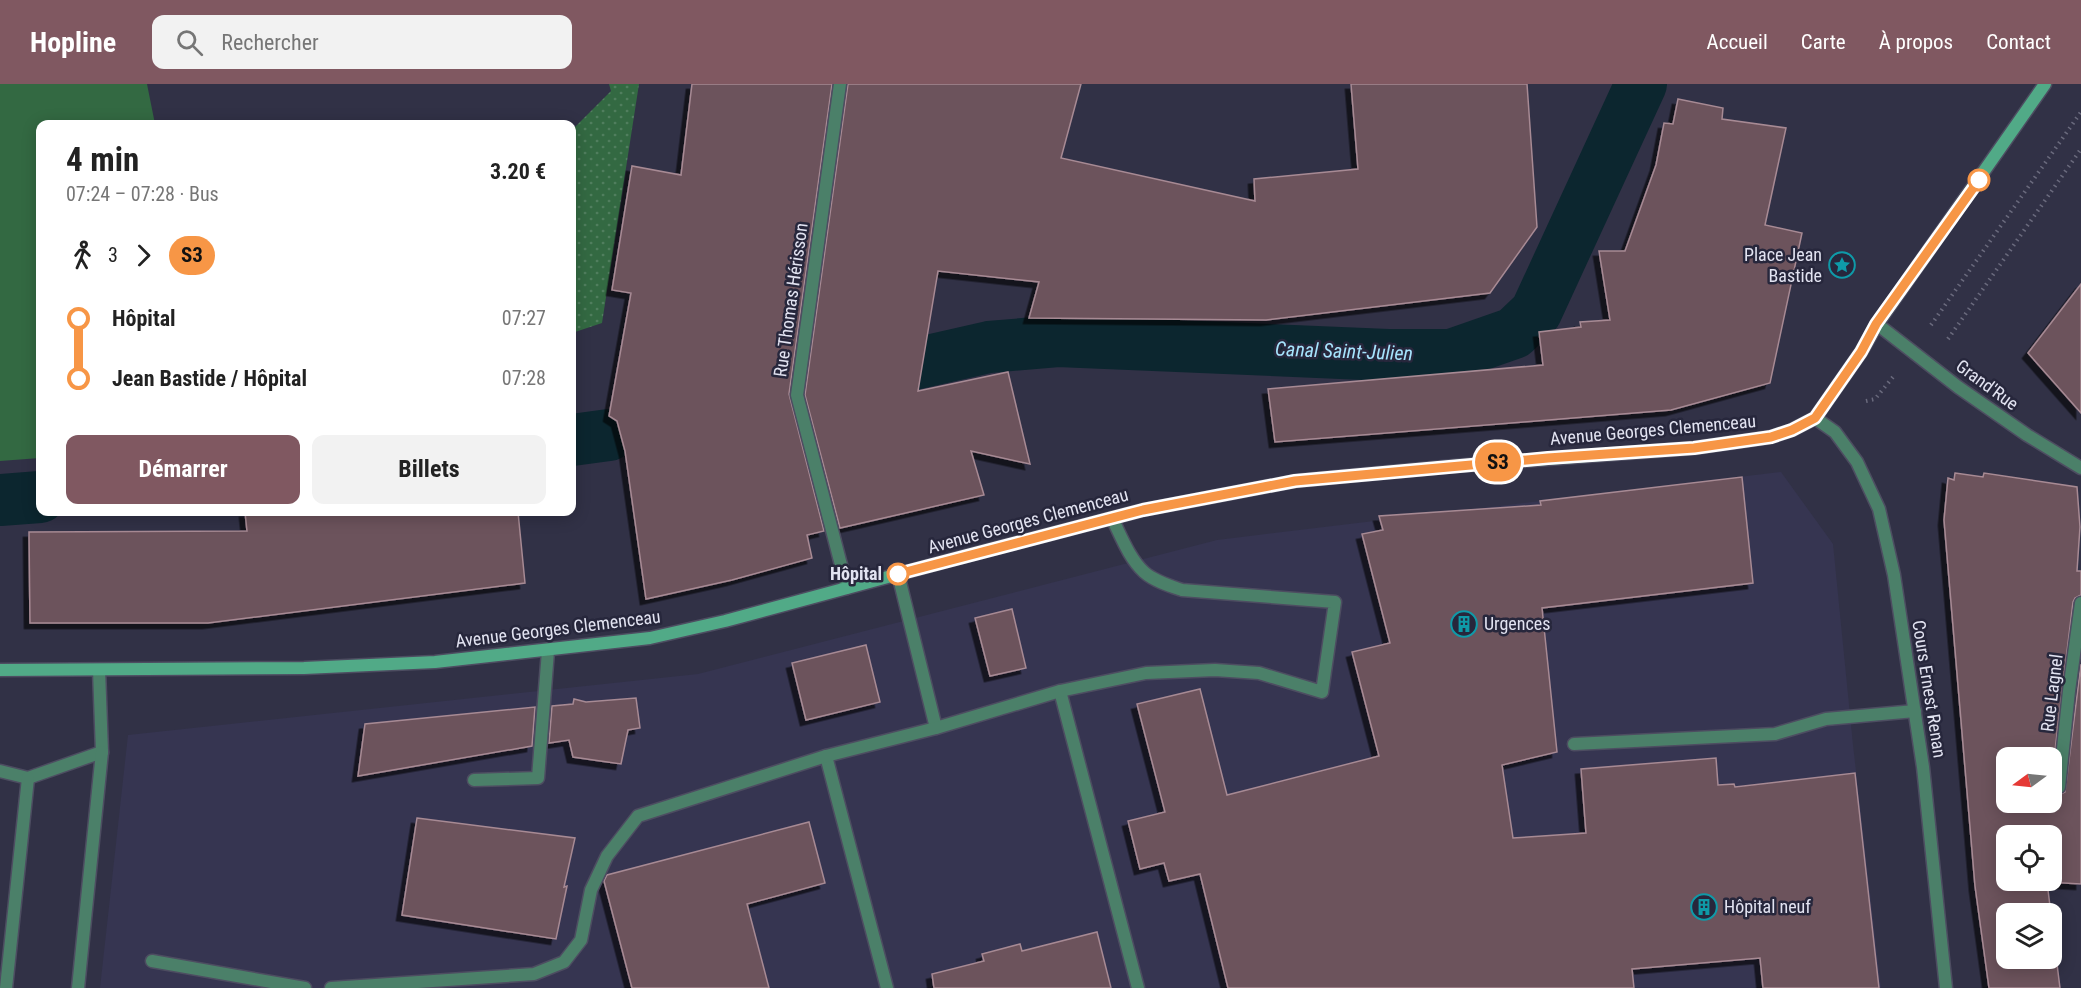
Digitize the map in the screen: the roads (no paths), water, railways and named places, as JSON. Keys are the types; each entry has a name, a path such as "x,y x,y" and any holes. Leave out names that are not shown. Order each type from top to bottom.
{"main road":[{"path":"1815,418 1831,397 1876,324 2045,84"},
{"name":"Avenue Georges Clemenceau","path":"0,670 316,668 435,662 650,638 725,621 1143,510 1295,481 1490,463 1694,448 1771,437 1792,430 1815,418"}],"street":[{"name":"Rue Thomas Hérisson","path":"840,84 796,395 847,588"},
{"name":"Grand'Rue","path":"1876,324 1958,387 2027,435 2081,468"},
{"name":"Cours Ernest Renan","path":"1815,418 1835,432 1850,452 1879,509 1894,575 1923,767 1946,988"},
{"path":"331,988 534,974 564,962 581,940 591,890 607,856 638,816 826,756 936,728 1060,691 1146,673 1215,670 1259,673 1322,692 1335,602 1182,590 1144,572 1131,555 1112,518"},
{"path":"898,574 936,728"},
{"name":"Rue Lagnel","path":"2062,766 2081,603"},
{"path":"474,780 538,778 548,651"},
{"path":"78,988 102,752 99,670"},
{"path":"1060,691 1138,988"},
{"path":"1574,744 1776,734 1826,719 1915,711"},
{"path":"0,771 28,778 102,752"},
{"path":"826,756 887,988"},
{"path":"6,988 28,778"},
{"path":"152,961 305,988"}],"waterway":[{"name":"Canal Saint-Julien","path":"892,369 989,347 1058,341 1388,355 1451,355 1514,333 1536,312 1641,84"},
{"name":"Canal Saint-Julien","path":"576,439 609,435"},
{"name":"Canal Saint-Julien","path":"0,500 36,497"}],"place":[{"name":"Place Jean Bastide","path":"1842,265"},
{"name":"Hôpital","path":"898,574"},
{"name":"Urgences","path":"1464,624"},
{"name":"Hôpital neuf","path":"1704,907"}]}
